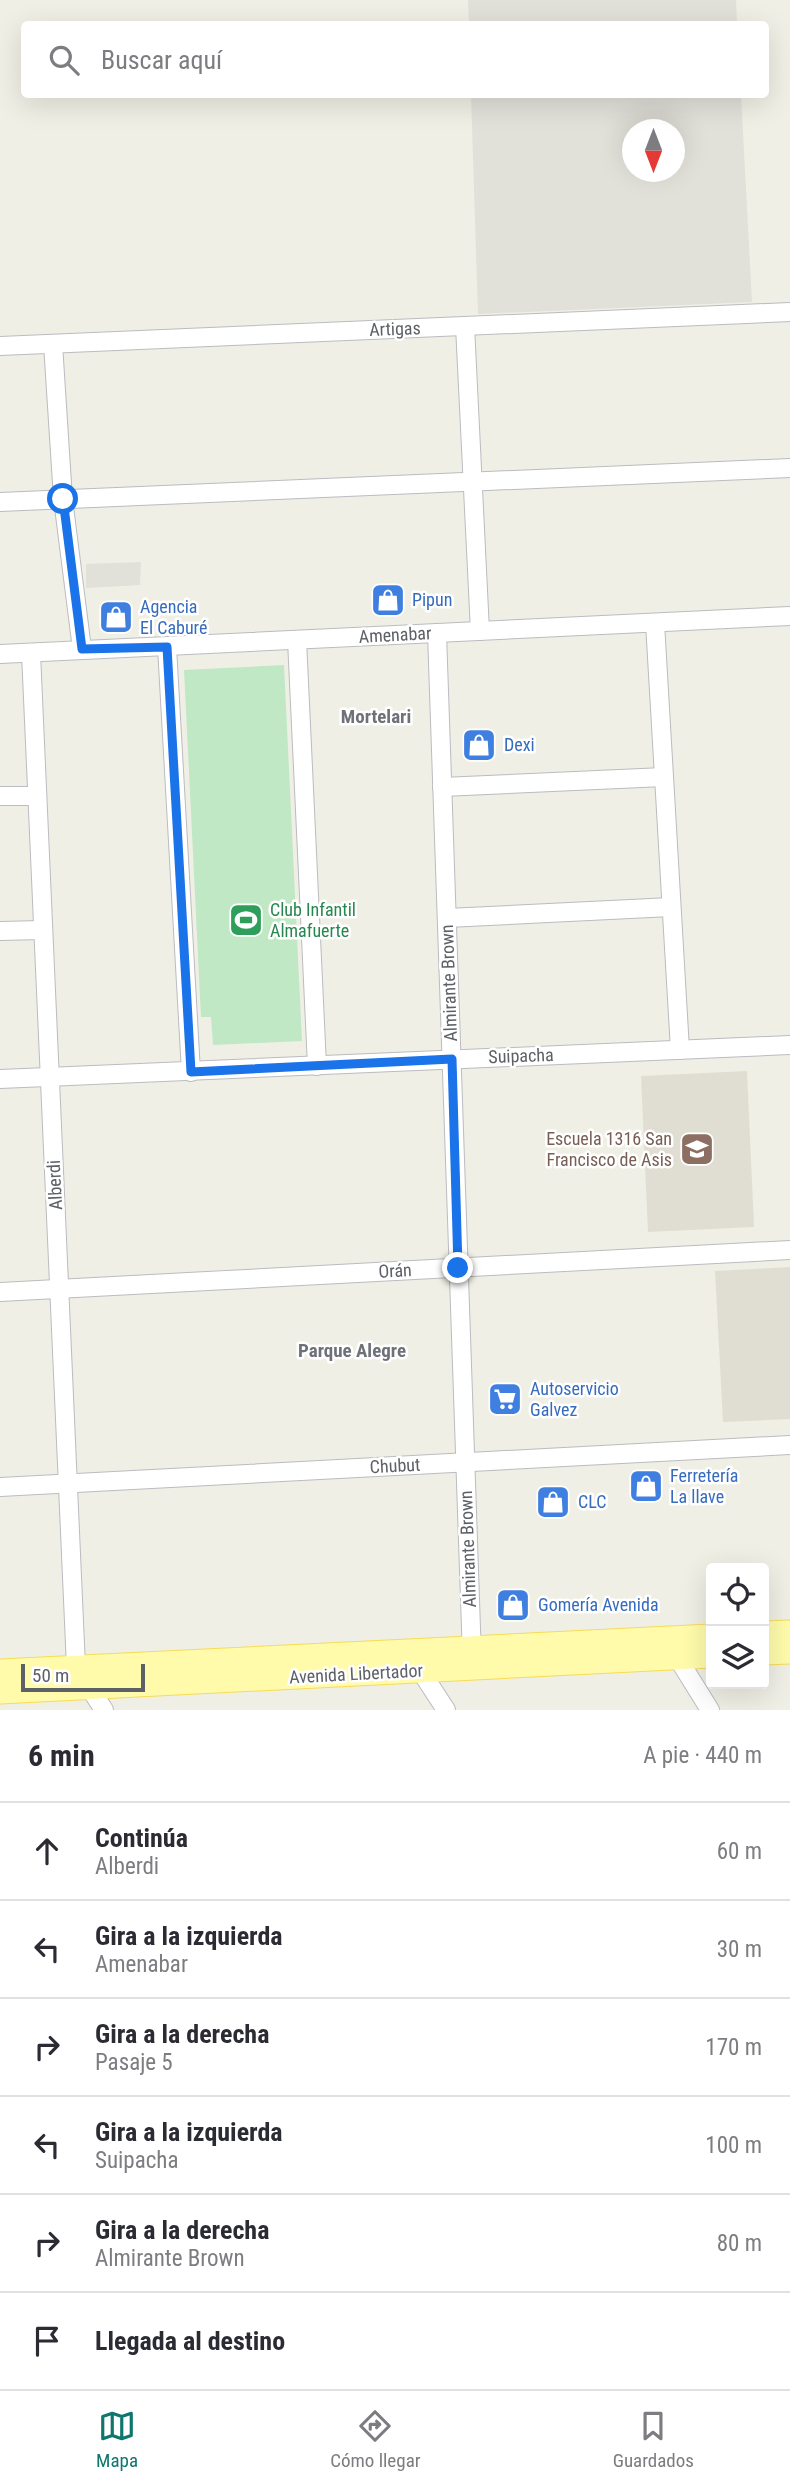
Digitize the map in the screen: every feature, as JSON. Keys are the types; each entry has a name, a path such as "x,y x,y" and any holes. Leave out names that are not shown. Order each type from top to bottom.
{"main road":[{"path":"769,1633 790,1632"},
{"name":"Avenida Libertador","path":"472,1658 706,1636"},
{"path":"769,1653 790,1651"},
{"name":"Avenida Libertador","path":"0,1671 472,1658 706,1656"},
{"name":"Avenida Libertador","path":"0,1692 419,1660"}],"street":[{"name":"Artigas","path":"0,346 790,312"},
{"path":"465,326 480,631"},
{"path":"53,344 63,499 82,649"},
{"path":"0,502 790,468"},
{"name":"Amenabar","path":"0,654 790,616"},
{"path":"655,623 680,1050"},
{"name":"Almirante Brown","path":"437,633 472,1658"},
{"path":"297,640 317,1066"},
{"path":"167,647 191,1072"},
{"name":"Alberdi","path":"31,653 76,1667"},
{"path":"442,787 664,777"},
{"path":"0,796 37,796"},
{"path":"447,918 671,907"},
{"path":"0,931 43,930"},
{"name":"Suipacha","path":"0,1079 790,1045"},
{"name":"Orán","path":"0,1292 790,1250"},
{"name":"Chubut","path":"0,1487 790,1444"},
{"path":"677,1657 710,1710"},
{"path":"419,1660 446,1710"},
{"path":"76,1667 104,1710"}],"shaded area":[{"path":"468,0 736,0 737,21 469,21"},
{"path":"471,98 741,98 752,302 478,314"},
{"path":"141,562 140,585 86,588 86,564"},
{"name":"Escuela 1316 San Francisco de Asis","path":"747,1071 754,1227 648,1232 641,1076"},
{"path":"790,1267 790,1419 723,1422 715,1271"}],"green space":[{"path":"284,665 302,1041 213,1045 211,1017 201,1017 184,670"}],"place":[{"name":"Pipun","path":"388,600"},
{"name":"Agencia El Caburé","path":"116,617"},
{"name":"Dexi","path":"479,745"},
{"name":"Club Infantil Almafuerte","path":"246,920"},
{"name":"Escuela 1316 San Francisco de Asis","path":"697,1149"},
{"name":"Autoservicio Galvez","path":"505,1399"},
{"name":"Ferretería La llave","path":"646,1486"},
{"name":"CLC","path":"553,1502"},
{"name":"Gomería Avenida","path":"513,1605"}],"district":[{"name":"Mortelari","path":"376,716"},
{"name":"Parque Alegre","path":"352,1350"}],"route":[{"path":"63,499 82,649 167,647 191,1072 452,1059 458,1268"}]}
